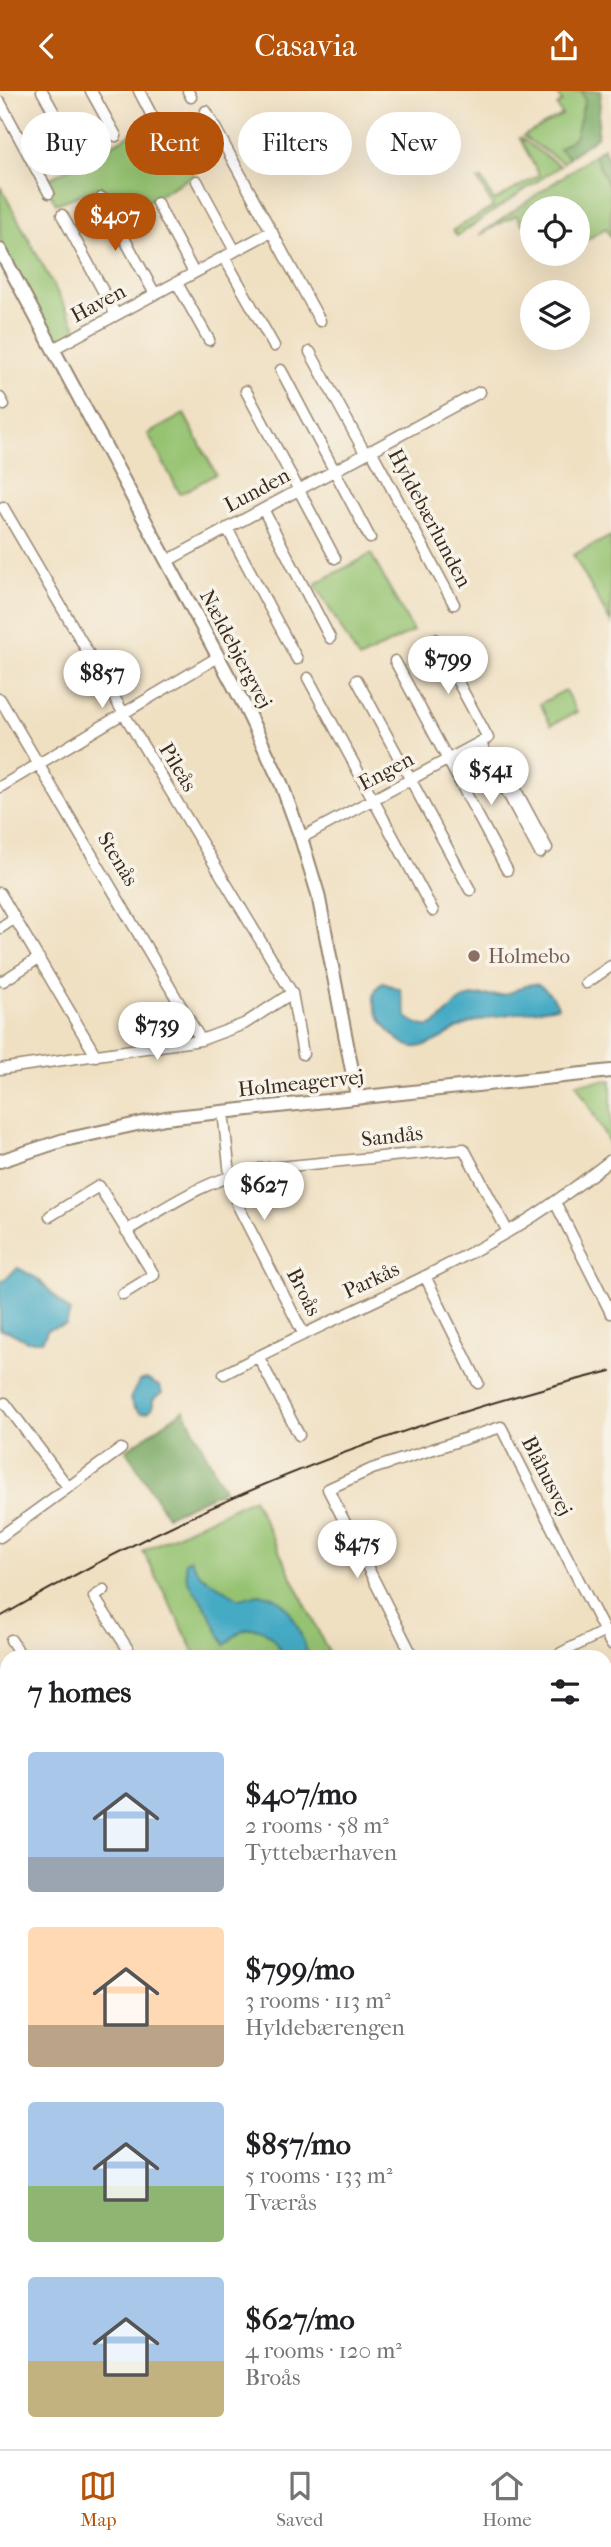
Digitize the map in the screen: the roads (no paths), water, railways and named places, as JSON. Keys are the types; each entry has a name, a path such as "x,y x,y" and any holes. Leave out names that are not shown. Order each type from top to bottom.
{"street":[{"path":"42,91 54,112"},
{"path":"91,91 116,136"},
{"path":"139,91 150,112"},
{"path":"0,102 50,193"},
{"path":"206,111 320,321"},
{"path":"197,181 235,251"},
{"path":"102,198 155,295"},
{"path":"157,203 194,273"},
{"path":"62,215 116,315"},
{"name":"Haven","path":"53,349 272,231"},
{"name":"Nældebjergvej","path":"0,250 264,743 301,838 318,894 357,1096"},
{"path":"224,257 274,346"},
{"path":"177,282 208,340"},
{"name":"Hyldebærlunden","path":"310,352 454,604"},
{"path":"281,370 370,538"},
{"path":"246,391 335,558"},
{"name":"Lunden","path":"167,561 480,392"},
{"name":"Pileås","path":"3,507 292,993 303,1054"},
{"path":"262,509 330,638"},
{"path":"228,527 297,659"},
{"path":"435,639 484,740 541,846 497,755"},
{"path":"0,787 218,657"},
{"path":"395,661 507,870"},
{"path":"308,678 433,911"},
{"path":"358,680 470,890"},
{"name":"Stenås","path":"0,699 201,1040"},
{"name":"Engen","path":"301,838 484,740"},
{"path":"0,893 96,1056"},
{"path":"0,928 15,918"},
{"path":"2,981 39,958"},
{"path":"586,983 611,965"},
{"path":"0,1069 201,1040 244,1024 292,993"},
{"name":"Holmeagervej","path":"0,1161 64,1140 120,1127 223,1111 611,1071"},
{"name":"Broås","path":"223,1111 230,1175 237,1204 303,1333"},
{"name":"Sandås","path":"230,1175 259,1169 464,1149 508,1232"},
{"name":"Parkås","path":"224,1374 303,1333 425,1276 508,1232 555,1202 611,1160"},
{"path":"127,1231 192,1191 230,1175"},
{"path":"50,1216 99,1186 154,1275 123,1294"},
{"path":"555,1202 611,1313"},
{"name":"Parkås","path":"425,1276 478,1383"},
{"path":"258,1356 299,1434"},
{"path":"5,1403 68,1487"},
{"name":"Blåhusvej","path":"409,1650 328,1489 372,1469 501,1427 611,1644"},
{"path":"0,1537 121,1449"},
{"path":"104,1590 94,1597 128,1650"},
{"path":"567,1650 605,1631"},
{"path":"11,1640 17,1650"}],"water":[{"path":"383,983 400,989 407,1017 425,1026 437,1023 465,998 508,994 529,984 546,990 555,999 558,1007 479,1021 431,1043 418,1047 409,1046 390,1031 376,1010 376,990"},
{"path":"18,1268 38,1279 70,1312 66,1325 48,1329 42,1341 27,1341 0,1330 0,1283"},
{"path":"146,1379 159,1386 162,1393 153,1399 153,1407 148,1412 141,1413 130,1399 139,1381"},
{"path":"190,1559 200,1575 240,1599 261,1594 280,1601 293,1618 306,1650 279,1650 273,1639 263,1631 250,1628 240,1631 225,1645 208,1611 187,1580 185,1562"}],"tram line":[{"path":"0,1617 72,1576 146,1539 296,1471 452,1416 611,1371"}],"place":[{"name":"Holmebo","path":"474,956"}]}
